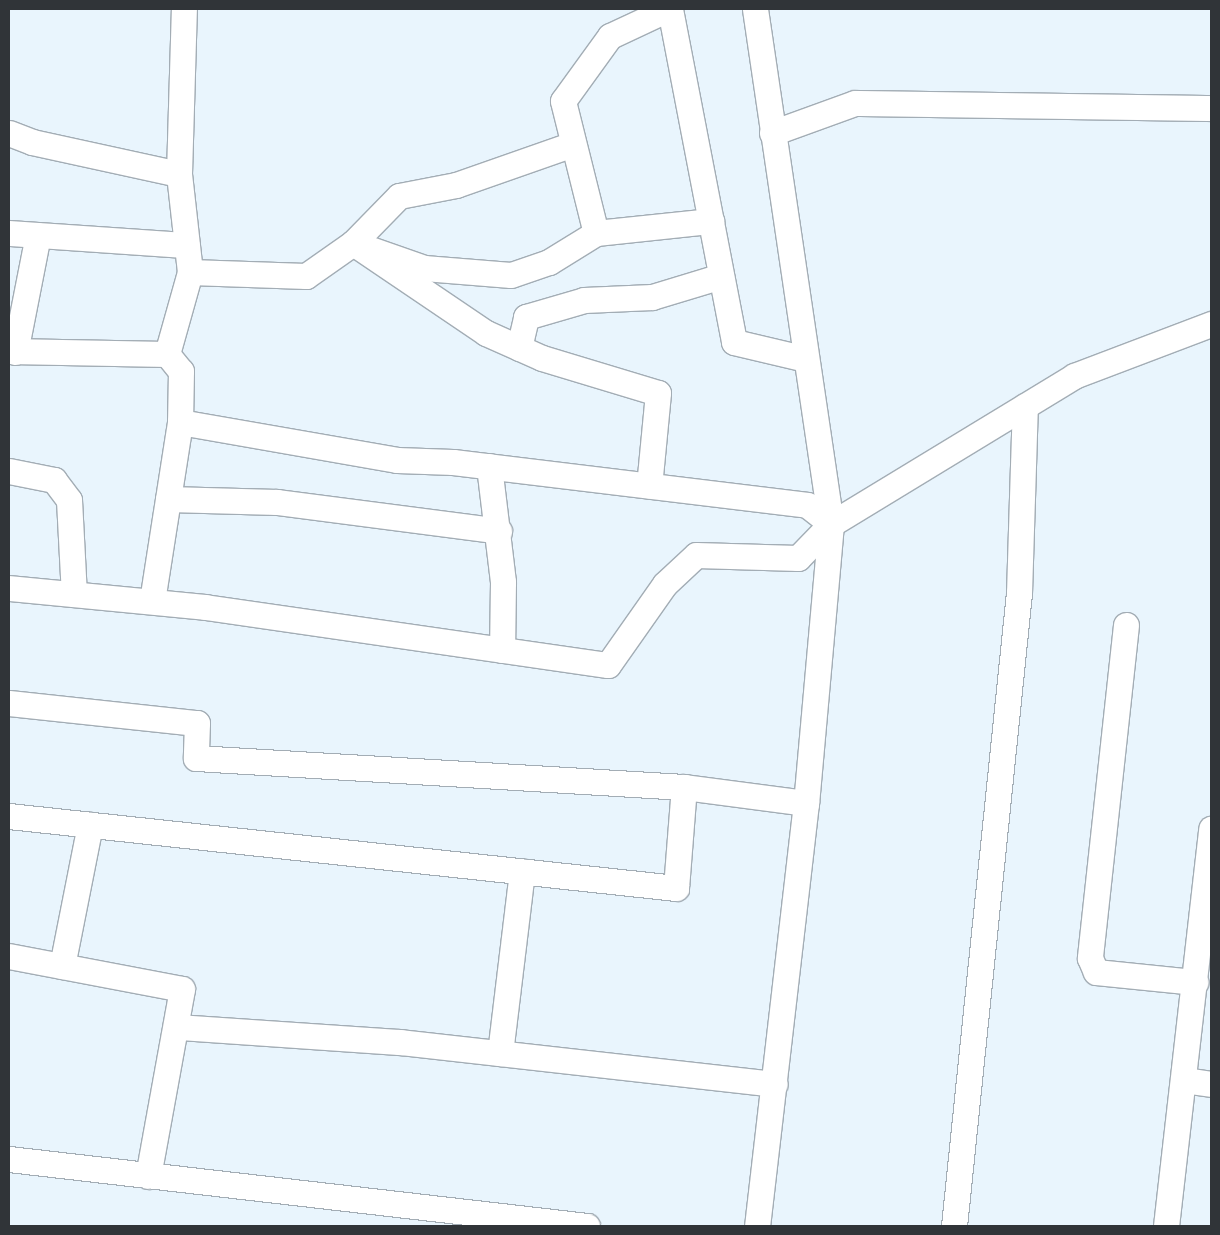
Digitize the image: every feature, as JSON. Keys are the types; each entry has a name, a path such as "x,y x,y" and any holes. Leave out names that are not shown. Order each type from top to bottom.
{"street":[{"path":"167,354 190,272 179,174 184,9"},
{"path":"596,233 563,102 610,36 669,9 734,342 806,359"},
{"path":"755,9 831,524 806,803 775,1084 757,1226"},
{"path":"772,133 855,103 1211,108"},
{"path":"9,133 32,142 179,174"},
{"path":"190,272 306,276 353,243 399,196 456,185 573,144"},
{"path":"353,243 424,268 511,275 549,262 596,233 711,221"},
{"path":"9,233 187,246"},
{"path":"38,235 12,352 167,354 182,371 180,422 152,602"},
{"path":"353,243 486,333 519,348 658,393 648,486"},
{"path":"519,348 526,317 584,300 652,297 721,276"},
{"path":"9,588 152,602 608,665 665,584 696,555 798,558 831,524 1074,376 1211,324"},
{"path":"954,1226 1019,593 1025,406"},
{"path":"180,422 397,460 489,466 807,505 831,524"},
{"path":"489,466 499,532 502,650"},
{"path":"9,471 54,480 69,500 74,594"},
{"path":"168,499 277,502 407,516 499,532"},
{"path":"1126,624 1091,966 1096,972 1194,982"},
{"path":"9,703 197,723 196,758 684,787 806,803"},
{"path":"9,816 676,888 684,787"},
{"path":"62,966 90,825"},
{"path":"1166,1226 1211,829"},
{"path":"500,1054 522,871"},
{"path":"9,956 182,989 178,1027 148,1176"},
{"path":"178,1027 500,1054 775,1084"},
{"path":"1184,1080 1211,1084"},
{"path":"9,1159 587,1226"}]}
